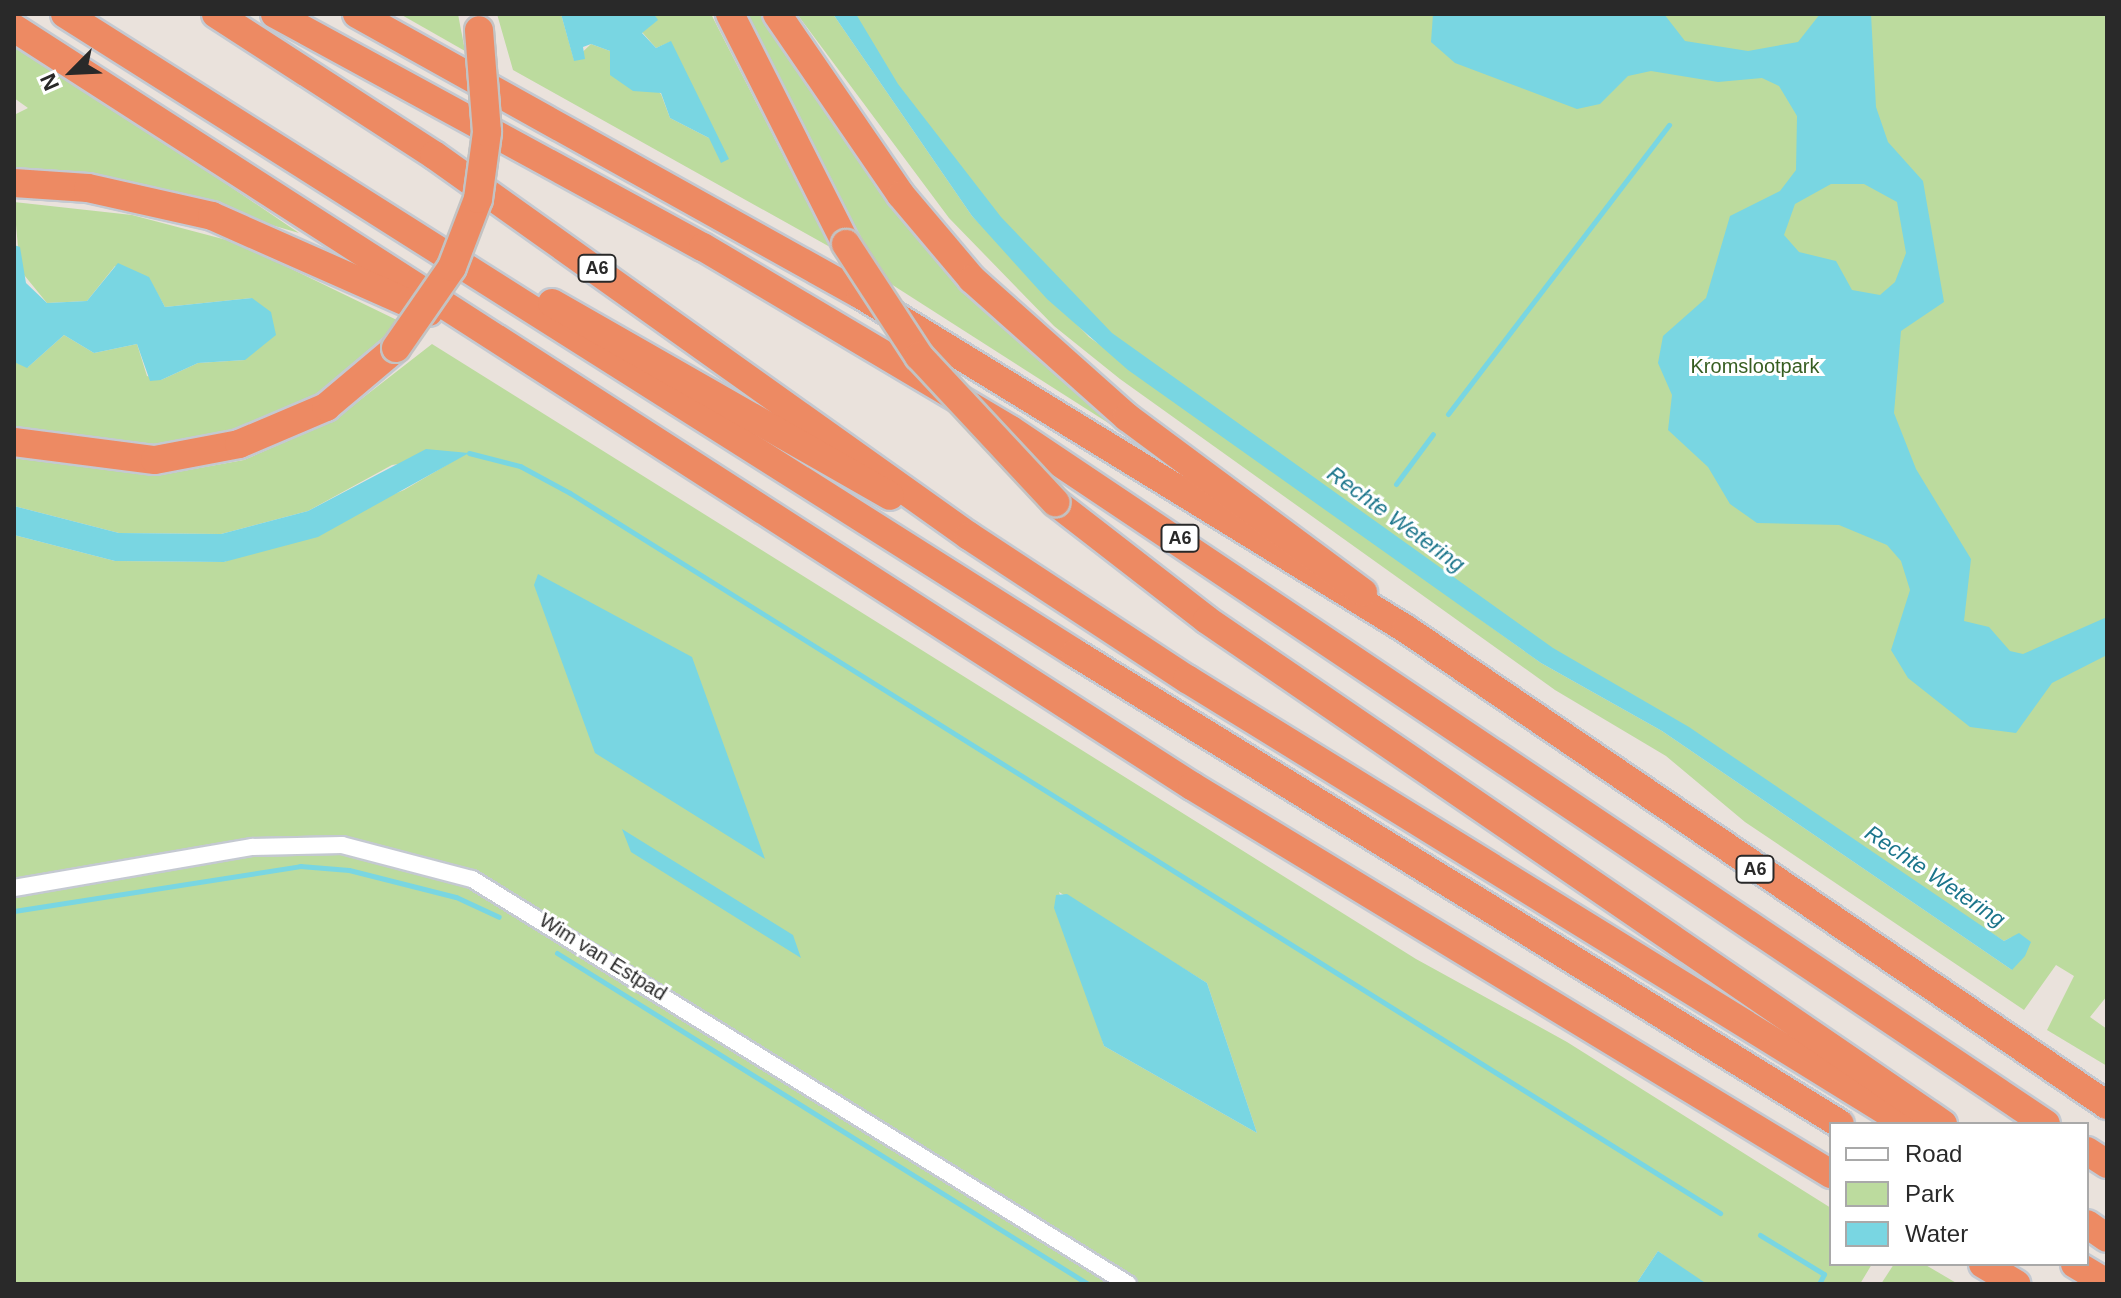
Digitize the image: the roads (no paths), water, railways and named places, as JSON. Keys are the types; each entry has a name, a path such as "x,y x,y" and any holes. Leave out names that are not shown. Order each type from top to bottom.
{"highway":[{"name":"A6","path":"65,14 1061,645 1837,1122"},
{"name":"A6","path":"216,14 447,163 969,536 1904,1122"},
{"name":"A6","path":"275,14 703,247 1011,430 2043,1122"},
{"name":"A6","path":"357,14 793,254 1406,629 2107,1105"},
{"name":"A6","path":"730,14 846,244 919,356 1055,502 1283,673 1940,1122"},
{"name":"A6","path":"777,14 901,195 972,279 1127,417 1319,551 1406,629"},
{"path":"14,442 155,460 239,444 326,407 396,348 452,267 478,199 487,132 476,22"},
{"path":"14,28 379,258 495,344 1205,794 1829,1173"},
{"path":"14,183 148,199 240,225 495,344"},
{"name":"A6","path":"419,236 611,333 934,522 969,536"},
{"path":"2089,1152 2107,1164"},
{"path":"2089,1227 2107,1239"},
{"path":"1986,1266 2016,1284"},
{"path":"2078,1266 2107,1283"}],"street":[{"name":"Wim van Estpad","path":"14,888 252,847 327,845 472,879 1128,1284"}],"water":[{"path":"561,14 654,14 658,20 642,33 656,48 671,41 729,159 721,163 709,138 670,118 661,93 633,91 610,75 610,51 591,44 583,47 585,59 574,61"},
{"path":"833,14 856,14 898,84 1001,217 1112,333 1553,648 1689,727 2004,941 2019,933 2031,942 2025,956 2012,970 1662,731 1541,663 1128,370 1047,299 972,216"},
{"path":"1433,14 1664,14 1685,41 1748,51 1798,42 1820,14 1871,14 1876,107 1888,142 1923,181 1944,302 1901,331 1894,413 1916,469 1971,559 1964,621 1989,627 2010,651 2023,654 2107,617 2107,655 2052,683 2016,733 1970,727 1908,678 1891,650 1910,590 1901,561 1887,545 1839,525 1757,523 1730,504 1708,467 1668,430 1672,395 1658,363 1663,336 1706,298 1730,216 1780,191 1796,170 1797,116 1779,86 1762,78 1718,82 1651,71 1628,76 1600,104 1577,109 1455,63 1431,42","holes":["1831,184 1864,184 1897,202 1906,253 1895,282 1880,295 1852,290 1836,261 1799,252 1784,235 1795,204"]},
{"path":"14,245 20,247 26,283 47,303 87,301 118,263 149,277 165,307 252,298 271,312 276,335 245,360 198,363 161,380 150,381 137,344 94,353 64,335 27,368 14,362"},
{"path":"426,449 469,453 318,537 224,562 115,561 14,535 14,506 119,533 221,534 308,511"},
{"path":"538,574 692,657 765,859 595,753 534,585"},
{"path":"622,829 793,935 801,958 631,852"},
{"path":"1067,894 1207,983 1257,1133 1104,1046 1054,908 1056,895"},
{"path":"1658,1251 1704,1282 1703,1284 1636,1284"}],"waterway":[{"path":"1448,414 1669,125"},
{"path":"1396,484 1433,434"},
{"path":"469,453 520,466 570,493 1720,1213"},
{"path":"14,911 300,866 349,870 456,897 499,917"},
{"path":"557,953 1088,1284"},
{"path":"1760,1235 1824,1274 1819,1284"}],"park label":[{"name":"Kromslootpark","path":"1755,366"}],"water label":[{"name":"Rechte Wetering","path":"1396,519"},
{"name":"Rechte Wetering","path":"1935,876"}]}
